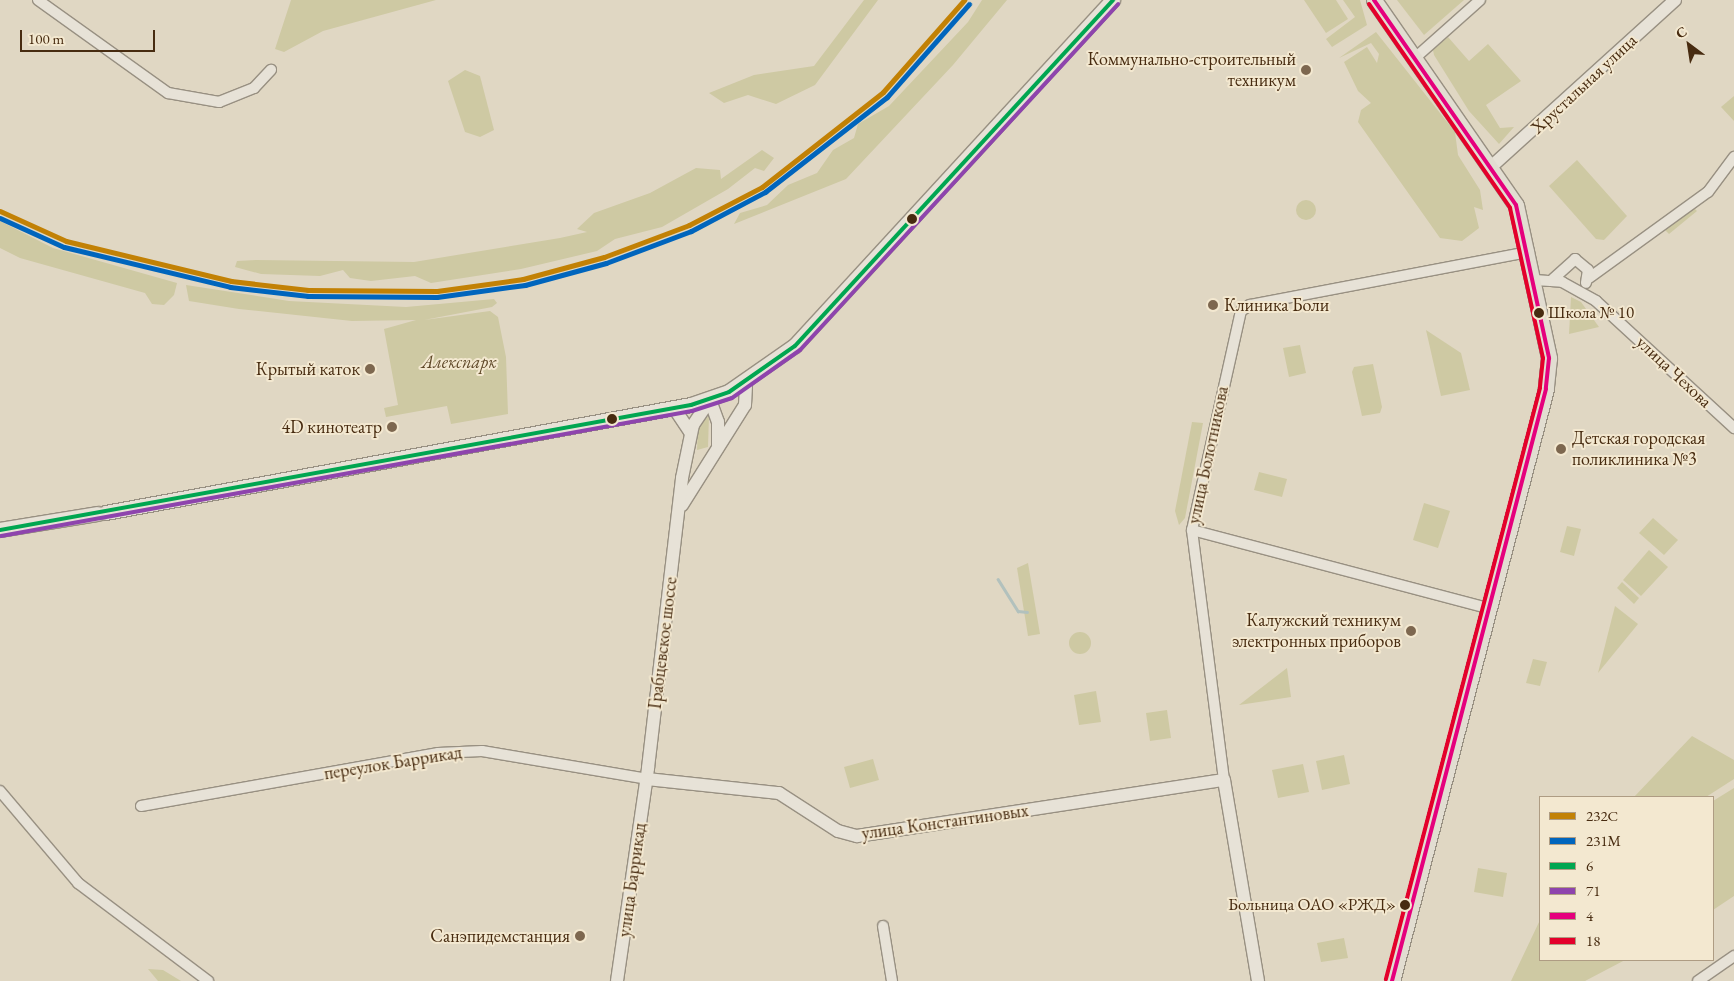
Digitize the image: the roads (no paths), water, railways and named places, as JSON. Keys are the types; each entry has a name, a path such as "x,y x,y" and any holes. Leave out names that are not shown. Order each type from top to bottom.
{"main road":[{"path":"0,530 102,514 674,408 710,400 746,383 795,346 1113,0"},
{"path":"1374,0 1492,166 1516,206 1535,280 1548,374 1392,981"}],"street":[{"path":"38,0 168,93 219,102 254,88 271,70"},
{"path":"1415,58 1480,0"},
{"name":"Хрустальная улица","path":"1492,166 1675,0"},
{"path":"1582,291 1589,278 1708,192 1734,157"},
{"name":"улица Болотникова","path":"1258,981 1224,780 1192,530 1242,311 1250,305 1529,252"},
{"path":"1553,279 1575,260 1583,262 1589,278"},
{"name":"улица Чехова","path":"1535,280 1553,279 1582,291 1734,428"},
{"name":"Грабцевское шоссе","path":"680,507 744,405 746,383"},
{"path":"674,408 690,432 710,400"},
{"path":"710,400 718,422 718,445"},
{"name":"Грабцевское шоссе","path":"647,779 690,432"},
{"path":"688,448 697,457 710,458"},
{"path":"1192,530 1488,608"},
{"name":"переулок Баррикад","path":"141,806 438,753 482,751 647,779"},
{"name":"улица Константиновых","path":"647,779 780,793 838,832 857,836 1224,780"},
{"name":"улица Баррикад","path":"617,981 647,779"},
{"path":"0,791 78,883 208,981"},
{"path":"883,926 892,981"},
{"path":"1698,981 1734,956"}],"waterway":[{"path":"998,579 1018,611 1027,612"}],"place":[{"name":"Коммунально-строительный техникум","path":"1306,70"},
{"name":"Клиника Боли","path":"1213,305"},
{"name":"Школа № 10","path":"1539,313"},
{"name":"Крытый каток","path":"370,369"},
{"name":"4D кинотеатр","path":"392,427"},
{"name":"Детская городская поликлиника №3","path":"1561,449"},
{"name":"Калужский техникум электронных приборов","path":"1411,631"},
{"name":"Больница ОАО «РЖД»","path":"1405,905"},
{"name":"Санэпидемстанция","path":"580,936"}],"park label":[{"name":"Алекспарк","path":"459,362"}]}
